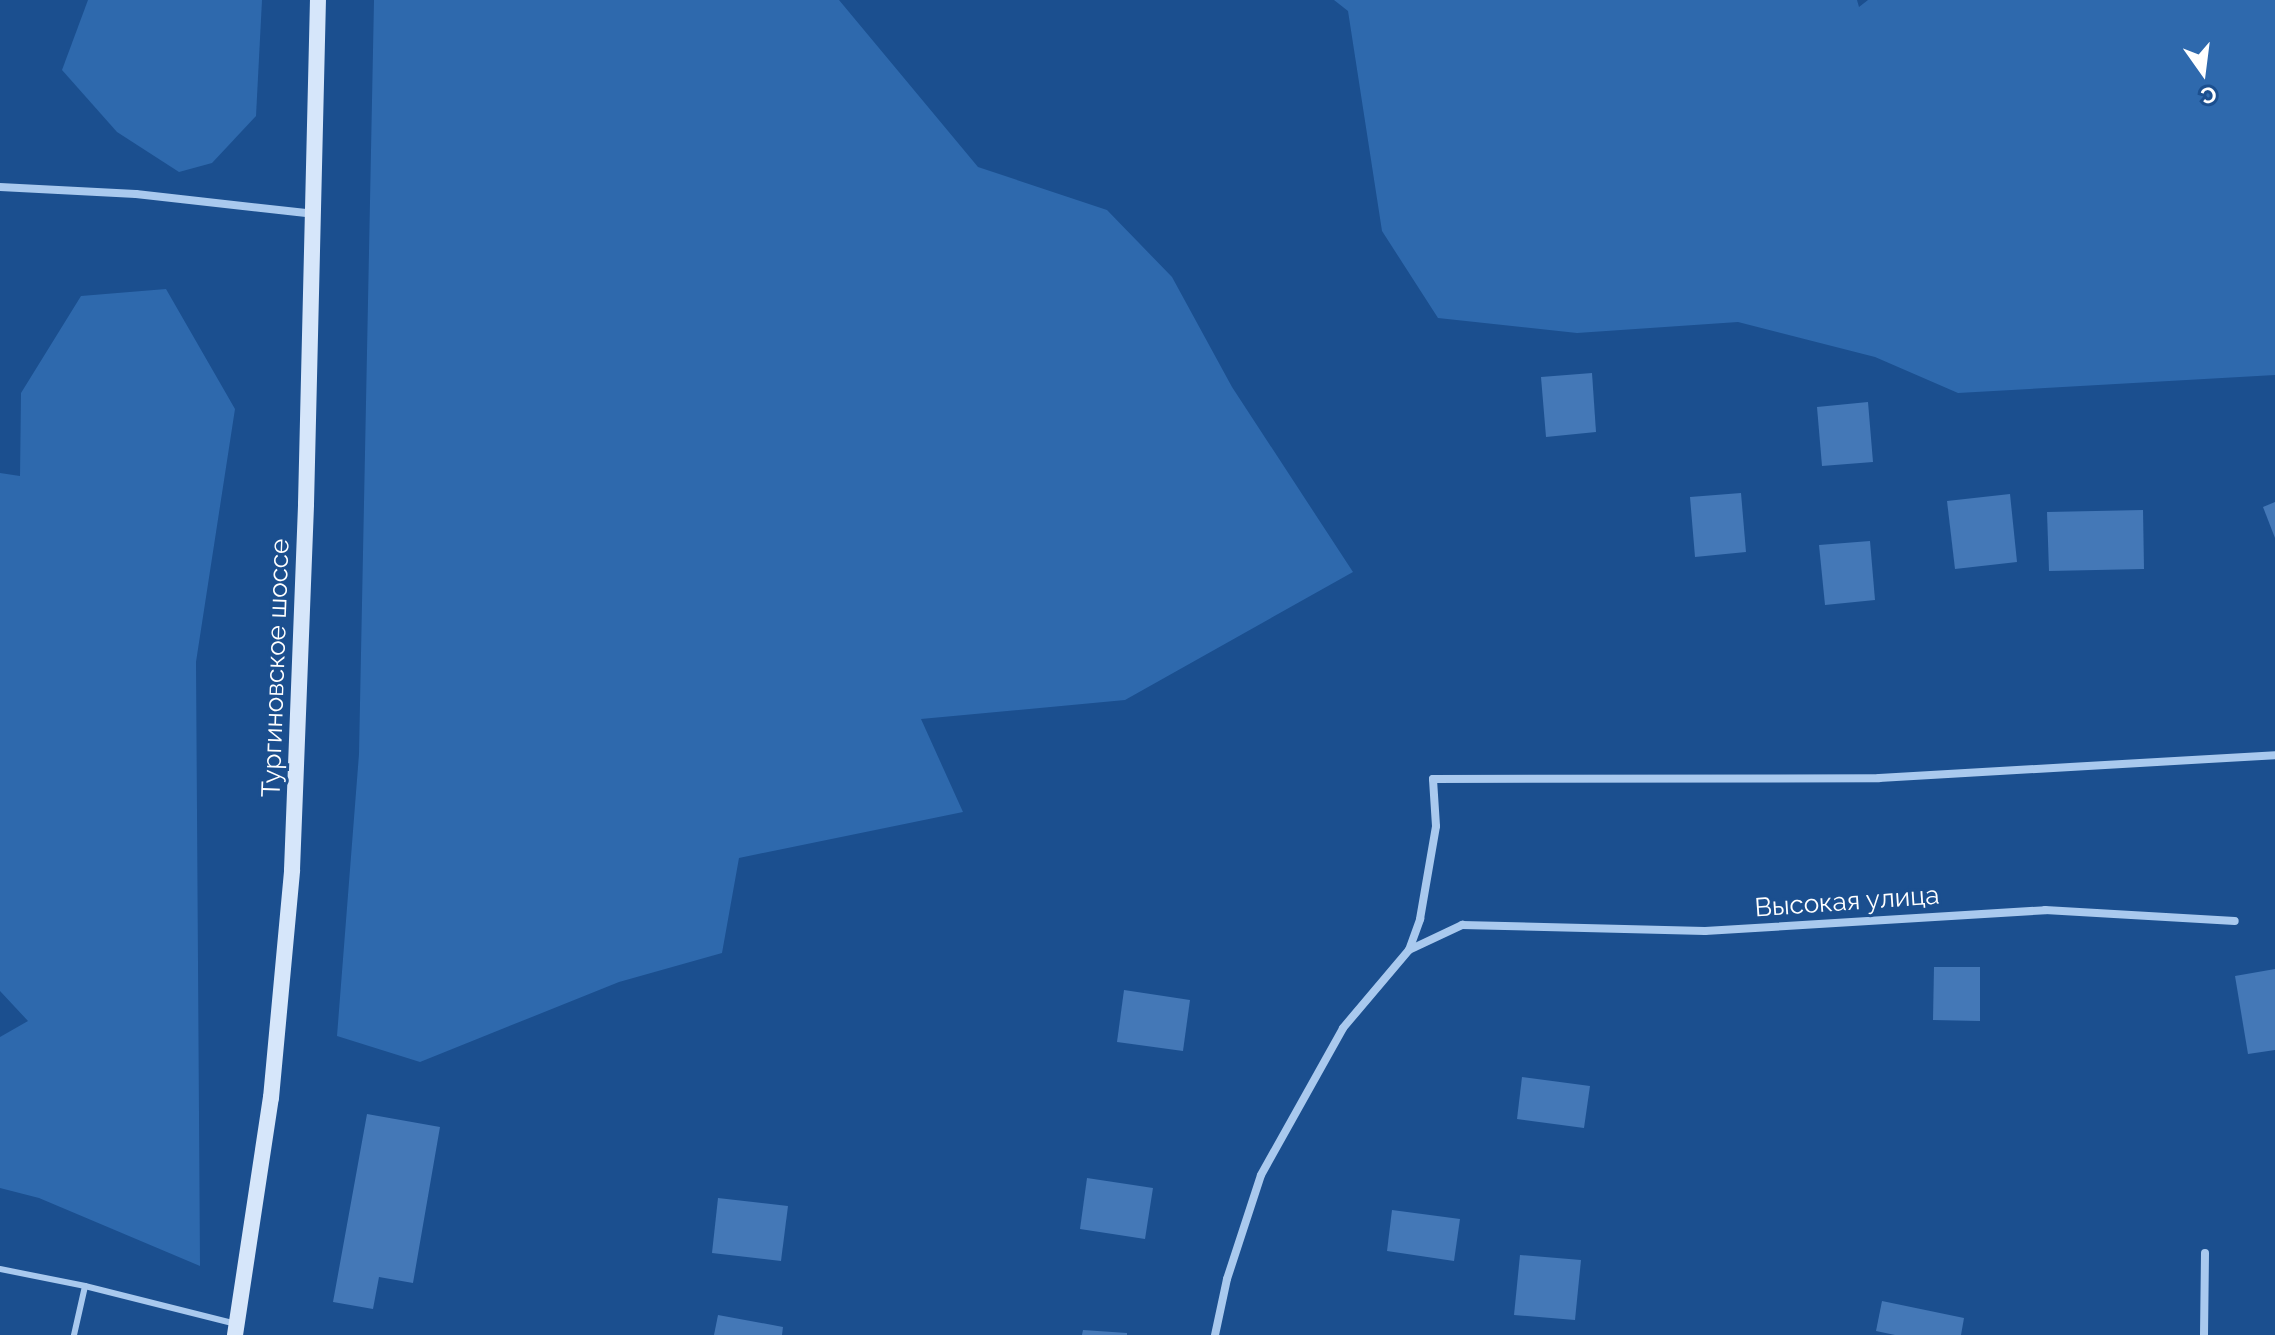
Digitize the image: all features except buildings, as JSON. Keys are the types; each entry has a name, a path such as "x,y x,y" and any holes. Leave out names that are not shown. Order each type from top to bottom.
{"main road":[{"name":"Тургиновское шоссе","path":"236,1330 271,1098 287,950 306,504 318,0"}],"street":[{"path":"0,187 136,194 314,215"},
{"path":"1215,1335 1227,1279 1261,1175 1343,1028 1409,950 1420,919 1436,826 1433,779 1879,778 2275,755"},
{"name":"Высокая улица","path":"1409,950 1462,925 1705,931 2045,910 2235,921"},
{"path":"2204,1335 2205,1253"}],"lane":[{"path":"0,1269 85,1286 236,1330"},
{"path":"74,1335 85,1286"}],"shaded area":[{"path":"88,0 262,0 256,116 212,163 179,172 117,132 62,70"},
{"path":"374,0 839,0 978,167 1107,210 1172,277 1232,387 1353,572 1125,700 921,719 963,812 739,858 722,953 619,982 420,1062 337,1036 359,754"},
{"path":"1334,0 1857,0 1859,7 1868,0 2275,0 2275,375 1958,393 1875,357 1738,322 1577,333 1438,318 1382,231 1348,11"},
{"path":"166,289 235,409 196,662 200,1266 39,1198 0,1188 0,1037 28,1021 0,991 0,473 20,476 21,393 81,296"}]}
